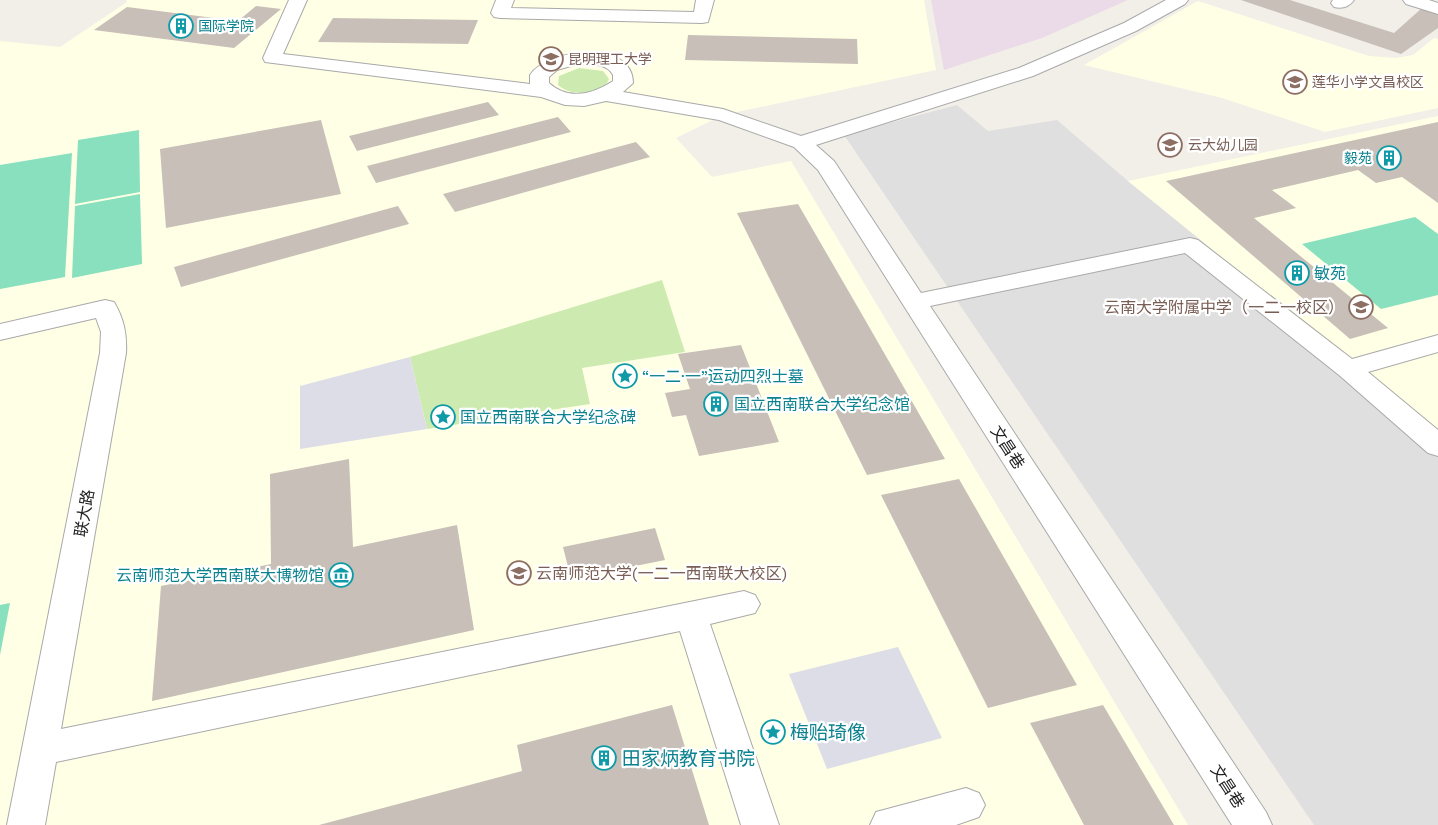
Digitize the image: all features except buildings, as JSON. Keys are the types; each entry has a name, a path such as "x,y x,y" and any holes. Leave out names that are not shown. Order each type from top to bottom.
{"street":[{"path":"505,0 500,13 702,18 705,0"},
{"path":"801,143 1026,72 1130,27 1179,0"},
{"path":"1412,0 1438,9"},
{"name":"文昌巷","path":"291,1 272,58 543,91 564,99 578,100 606,96 723,115 801,143 826,166 1253,825"},
{"path":"543,91 538,85 538,78 542,71 594,45 601,16"},
{"path":"594,45 622,70 624,76 623,84 606,96"},
{"path":"914,302 1190,245 1348,368 1438,446"},
{"name":"联大路","path":"0,332 105,308 114,332 113,353 26,825"},
{"path":"1348,368 1438,343"},
{"path":"40,749 744,604"},
{"path":"691,615 760,825"},
{"path":"889,825 966,805"}],"shaded area":[{"name":"云南师范大学(一二一西南联大校区)","path":"126,0 924,0 936,70 723,115 676,138 712,177 791,161 1188,825 0,825 0,41 60,47 127,2"},
{"path":"931,0 1128,0 1042,38 944,70"},
{"name":"莲华小学文昌校区","path":"1198,1 1369,56 1396,58 1413,55 1434,38 1438,39 1438,108 1325,132 1222,98 1084,65"},
{"path":"957,105 988,131 1057,120 1128,181 1438,433 1438,825 1314,825 844,135"},
{"name":"云南大学附属中学（一二一校区）","path":"1438,116 1438,433 1128,181"},
{"path":"410,357 427,429 300,449 300,386"},
{"path":"898,647 942,738 827,769 789,674"}],"green space":[{"path":"579,68 603,71 609,79 602,87 582,93 563,89 558,85 559,76"},
{"path":"139,130 140,192 75,204 78,140"},
{"path":"72,153 65,277 0,289 0,165"},
{"path":"140,194 142,264 72,278 75,206"},
{"path":"1415,217 1438,234 1438,295 1381,309 1302,244"},
{"path":"662,280 685,352 582,368 590,404 427,429 410,357"},
{"path":"10,603 0,655 0,605"}],"place":[{"name":"国际学院","path":"181,26"},
{"name":"昆明理工大学","path":"551,59"},
{"name":"莲华小学文昌校区","path":"1295,82"},
{"name":"云大幼儿园","path":"1170,145"},
{"name":"毅苑","path":"1389,158"},
{"name":"敏苑","path":"1297,273"},
{"name":"云南大学附属中学（一二一校区）","path":"1361,307"},
{"name":"“一二·一”运动四烈士墓","path":"625,376"},
{"name":"国立西南联合大学纪念馆","path":"716,404"},
{"name":"国立西南联合大学纪念碑","path":"443,417"},
{"name":"云南师范大学(一二一西南联大校区)","path":"519,573"},
{"name":"云南师范大学西南联大博物馆","path":"341,575"},
{"name":"梅贻琦像","path":"773,732"},
{"name":"田家炳教育书院","path":"604,758"}]}
